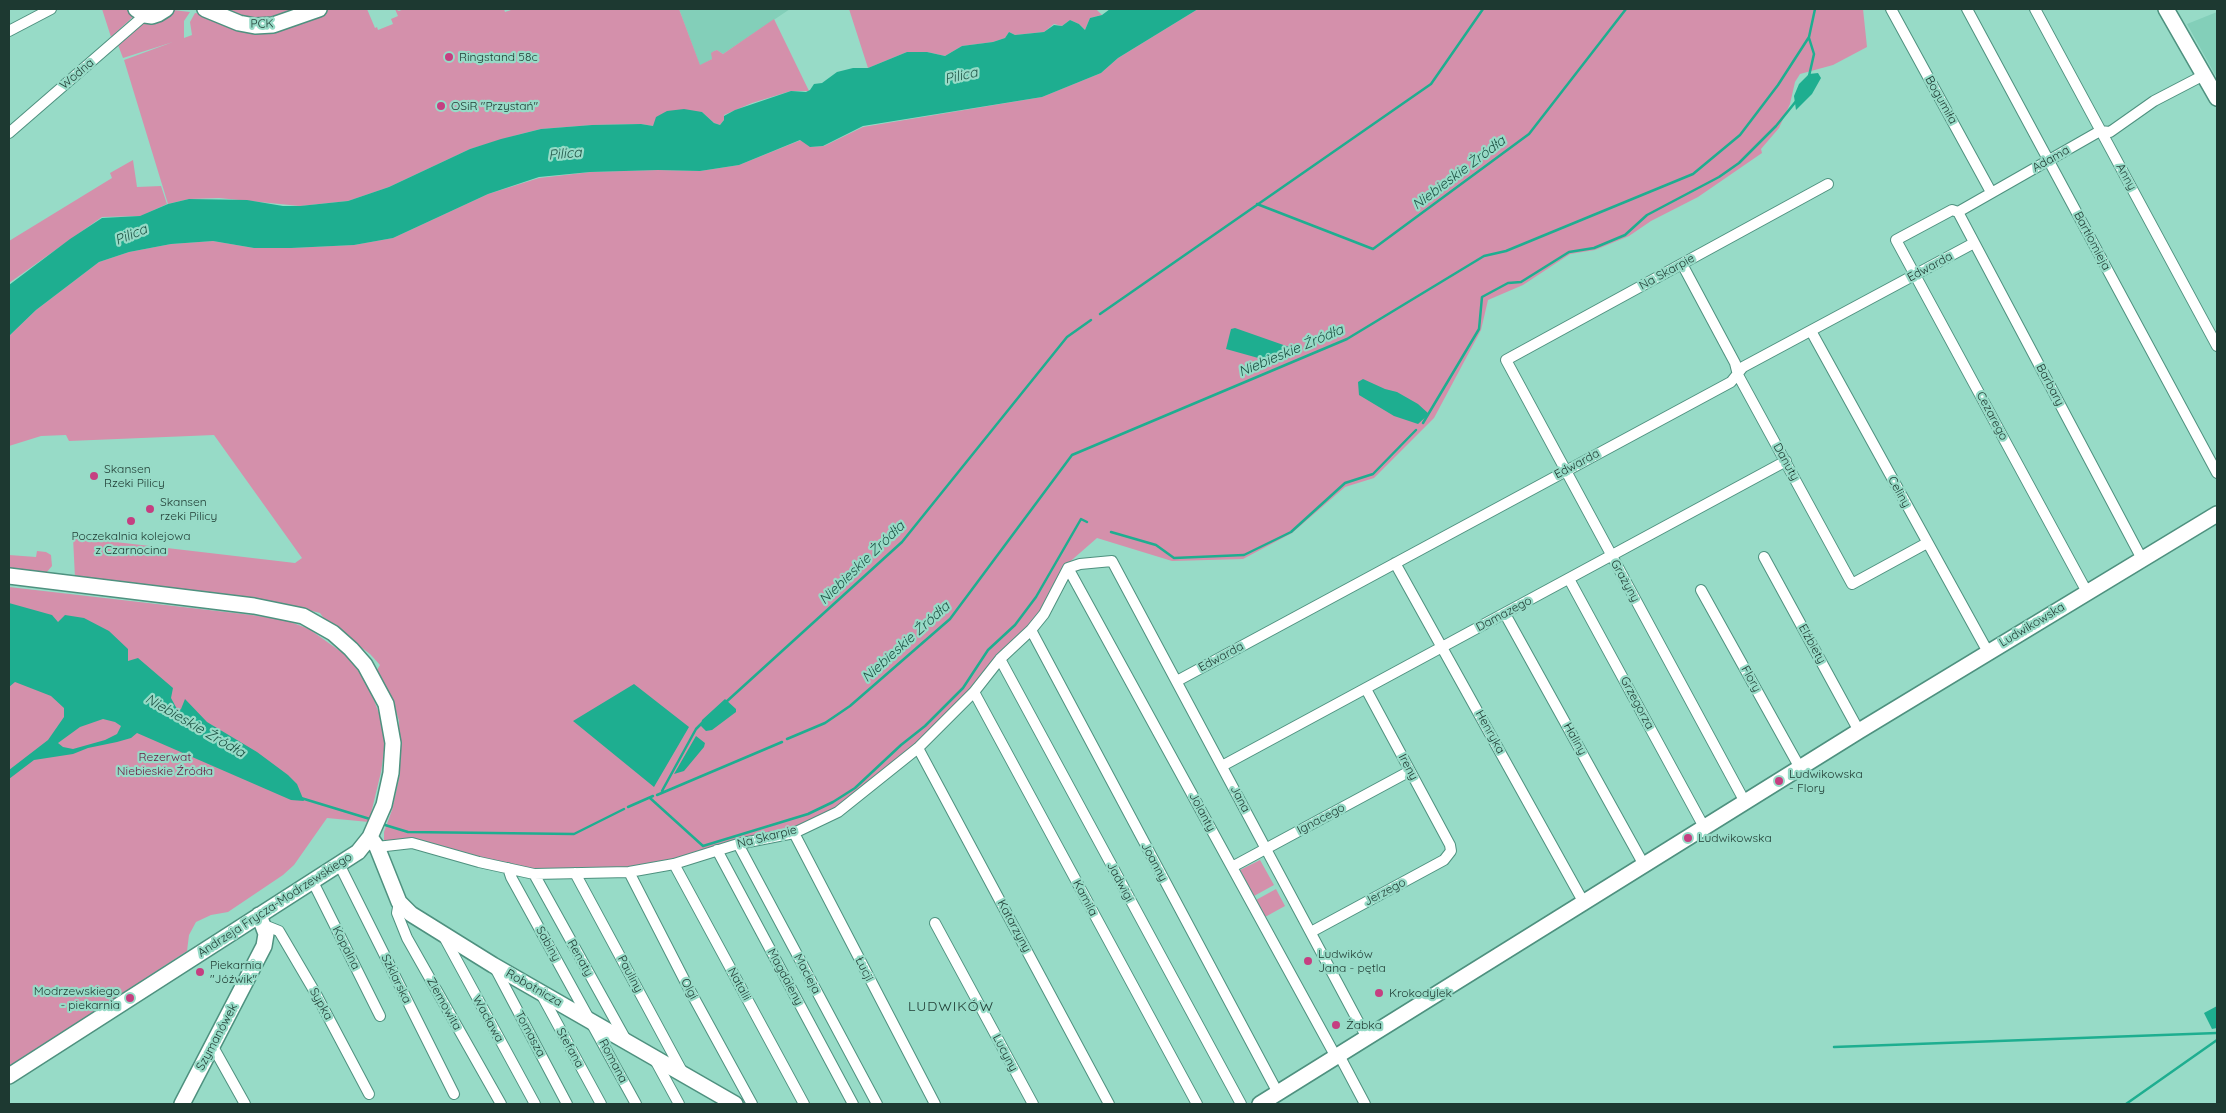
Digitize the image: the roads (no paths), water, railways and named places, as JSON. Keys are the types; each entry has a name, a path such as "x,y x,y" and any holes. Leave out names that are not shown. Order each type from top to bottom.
{"street":[{"path":"9,31 51,9"},
{"path":"140,12 158,14 166,9"},
{"name":"PCK","path":"205,9 239,23 255,26 273,25 319,9"},
{"name":"Bogumiła","path":"1891,9 1991,192"},
{"name":"Bartłomieja","path":"1968,9 2217,474"},
{"name":"Anny","path":"2035,9 2217,346"},
{"path":"2166,9 2217,98"},
{"name":"Wodna","path":"9,133 140,12"},
{"name":"Adama","path":"1896,240 1952,210 1958,212 2100,131 2110,132 2154,101 2204,75"},
{"name":"Na Skarpie","path":"1506,360 1828,184"},
{"name":"Barbary","path":"1958,212 2142,559"},
{"name":"Cezarego","path":"1896,240 2087,592"},
{"name":"Edwarda","path":"1176,681 1731,382 1743,368 1974,243"},
{"name":"Danuty","path":"1682,264 1735,363 1738,375 1852,584 1927,542"},
{"name":"Celiny","path":"1811,331 1988,652"},
{"name":"Grażyny","path":"1506,360 1745,802"},
{"name":"Damazego","path":"1222,766 1786,461"},
{"name":"Ludwikowska","path":"1260,1104 1859,731 2217,514"},
{"name":"Elżbiety","path":"1764,557 1859,731"},
{"name":"Jana","path":"1068,568 1080,564 1112,561 1367,1038"},
{"name":"Henryka","path":"1395,563 1584,903"},
{"name":"Na Skarpie","path":"374,842 412,843 534,874 629,872 674,864 738,844 794,833 838,812 918,748 974,692 1000,659 1031,630 1044,614 1068,568"},
{"name":"Jolanty","path":"1068,568 1337,1056"},
{"name":"Andrzeja Frycza-Modrzewskiego","path":"9,576 273,608 303,616 333,633 358,656 372,675 386,704 393,743 391,773 374,842 312,880 261,920 9,1076"},
{"name":"Grzegorza","path":"1569,579 1704,828"},
{"name":"Flory","path":"1701,590 1800,768"},
{"name":"Haliny","path":"1505,614 1644,865"},
{"name":"Joanny","path":"1031,630 1278,1093"},
{"name":"Jadwigi","path":"1000,659 1240,1104"},
{"name":"Ireny","path":"1366,689 1450,845"},
{"name":"Kamila","path":"974,692 1197,1104"},
{"name":"Katarzyny","path":"918,748 1109,1104"},
{"name":"Ignacego","path":"1232,867 1410,771"},
{"name":"Łucji","path":"794,833 935,1104"},
{"name":"Robotnicza","path":"374,842 399,902 410,914 493,965 735,1104"},
{"name":"Macieja","path":"738,844 877,1104"},
{"name":"Jerzego","path":"1310,932 1444,860 1451,851 1450,845"},
{"name":"Magdaleny","path":"717,850 853,1104"},
{"name":"Szklarska","path":"339,864 454,1094"},
{"name":"Natalii","path":"674,864 804,1104"},
{"name":"Sabiny","path":"508,868 511,877 589,1019"},
{"name":"Olgi","path":"629,872 688,987 752,1104"},
{"name":"Pauliny","path":"575,873 684,1074"},
{"name":"Renaty","path":"534,874 626,1041"},
{"name":"Kopalna","path":"312,880 380,1016"},
{"name":"Ziemowita","path":"399,902 397,913 407,938 501,1104"},
{"name":"Szymanówek","path":"182,1104 264,946 266,934 261,920"},
{"name":"Sypka","path":"261,920 279,930 316,994 369,1094"},
{"name":"Lucyny","path":"936,923 1032,1104"},
{"name":"Wacława","path":"443,934 534,1104"},
{"name":"Tomasza","path":"493,965 567,1104"},
{"name":"Stefana","path":"539,991 601,1104"},
{"name":"Romana","path":"589,1019 636,1104"},
{"path":"212,1045 245,1104"},
{"path":"1337,1056 1365,1104"},
{"path":"654,1057 679,1104"}],"water":[{"name":"Pilica","path":"1110,9 1198,9 1118,58 1101,73 1042,97 863,126 823,146 810,147 800,140 739,165 700,171 590,172 539,177 488,194 393,238 354,245 254,248 213,241 171,244 129,252 99,262 36,310 9,336 9,285 70,239 102,218 140,216 168,204 189,199 247,200 283,206 348,201 389,187 470,149 541,129 592,125 641,124 653,126 656,117 667,111 684,109 702,112 714,123 720,125 724,120 724,116 735,110 791,91 806,92 814,84 822,83 837,72 853,68 868,68 907,52 927,52 945,56 962,46 993,42 1005,38 1009,32 1015,35 1044,32 1054,25 1062,26 1070,20 1079,24 1085,30 1090,18 1102,15"},
{"path":"1818,73 1821,78 1812,94 1796,110 1794,96 1799,84 1809,74"},
{"path":"1235,328 1292,348 1294,351 1281,361 1269,361 1226,349 1231,329"},
{"path":"1363,379 1397,392 1418,404 1429,414 1418,424 1394,416 1359,395 1358,382"},
{"path":"9,603 52,615 58,622 65,615 84,618 109,631 128,649 128,661 138,658 173,688 171,698 178,711 181,709 185,699 207,722 257,752 288,775 297,784 304,801 291,800 137,733 131,738 88,748 73,754 34,760 9,779 9,770 48,740 64,717 64,708 51,696 15,682 9,687","holes":["103,719 115,722 121,726 117,734 105,740 73,749 63,747 58,743 80,727"]},
{"path":"634,684 689,727 654,787 573,721"},
{"path":"725,699 736,709 736,712 712,730 706,731 701,726 702,720"},
{"path":"696,736 705,743 704,747 684,771 674,774"},
{"path":"2217,1006 2217,1028 2212,1029 2204,1013"}],"waterway":[{"name":"Niebieskie Żródła","path":"1100,314 1431,84 1483,9"},
{"name":"Niebieskie Żródła","path":"1257,204 1373,249 1529,134 1626,9"},
{"name":"Niebieskie Źródła","path":"787,739 825,723 850,706 950,619 1072,455 1347,339 1484,256 1506,251 1693,174 1740,135 1778,85 1809,37 1815,9"},
{"path":"1809,38 1814,54 1809,76"},
{"path":"1423,423 1479,329 1482,297 1508,283 1521,282 1569,252 1594,248 1625,235 1647,215 1719,177 1739,163 1776,126 1797,100"},
{"name":"Niebieskie Żródła","path":"726,702 902,542 1067,337 1091,320"},
{"path":"1111,532 1156,545 1174,558 1244,555 1291,532 1345,483 1373,474 1416,430"},
{"path":"650,798 703,846 808,814 833,802 855,788 901,745 925,726 963,688 988,650 1015,625 1036,597 1081,519 1087,522"},
{"name":"Niebieskie Żródła","path":"662,791 696,729 703,722"},
{"name":"Niebieskie Źródła","path":"657,795 782,742"},
{"name":"Niebieskie Źródła","path":"628,807 653,796"},
{"name":"Niebieskie Źródła","path":"301,798 370,819"},
{"name":"Niebieskie Źródła","path":"385,825 408,832 574,834 624,809"},
{"path":"1834,1047 2217,1033"},
{"path":"2126,1104 2217,1040"}],"place":[{"name":"Ringstand 58c","path":"449,57"},
{"name":"OSiR \"Przystań\"","path":"441,106"},
{"name":"Skansen Rzeki Pilicy","path":"94,476"},
{"name":"Skansen rzeki Pilicy","path":"150,509"},
{"name":"Poczekalnia kolejowa z Czarnocina","path":"131,521"},
{"name":"Ludwikowska - Flory","path":"1779,781"},
{"name":"Ludwikowska","path":"1688,838"},
{"name":"Ludwików Jana - pętla","path":"1308,961"},
{"name":"Piekarnia \"Jóźwik\"","path":"200,972"},
{"name":"Krokodylek","path":"1379,993"},
{"name":"Modrzewskiego - piekarnia","path":"130,998"},
{"name":"Żabka","path":"1336,1025"}],"district":[{"name":"LUDWIKÓW","path":"951,1007"}],"park label":[{"name":"Rezerwat Niebieskie Źródła","path":"165,764"}]}
